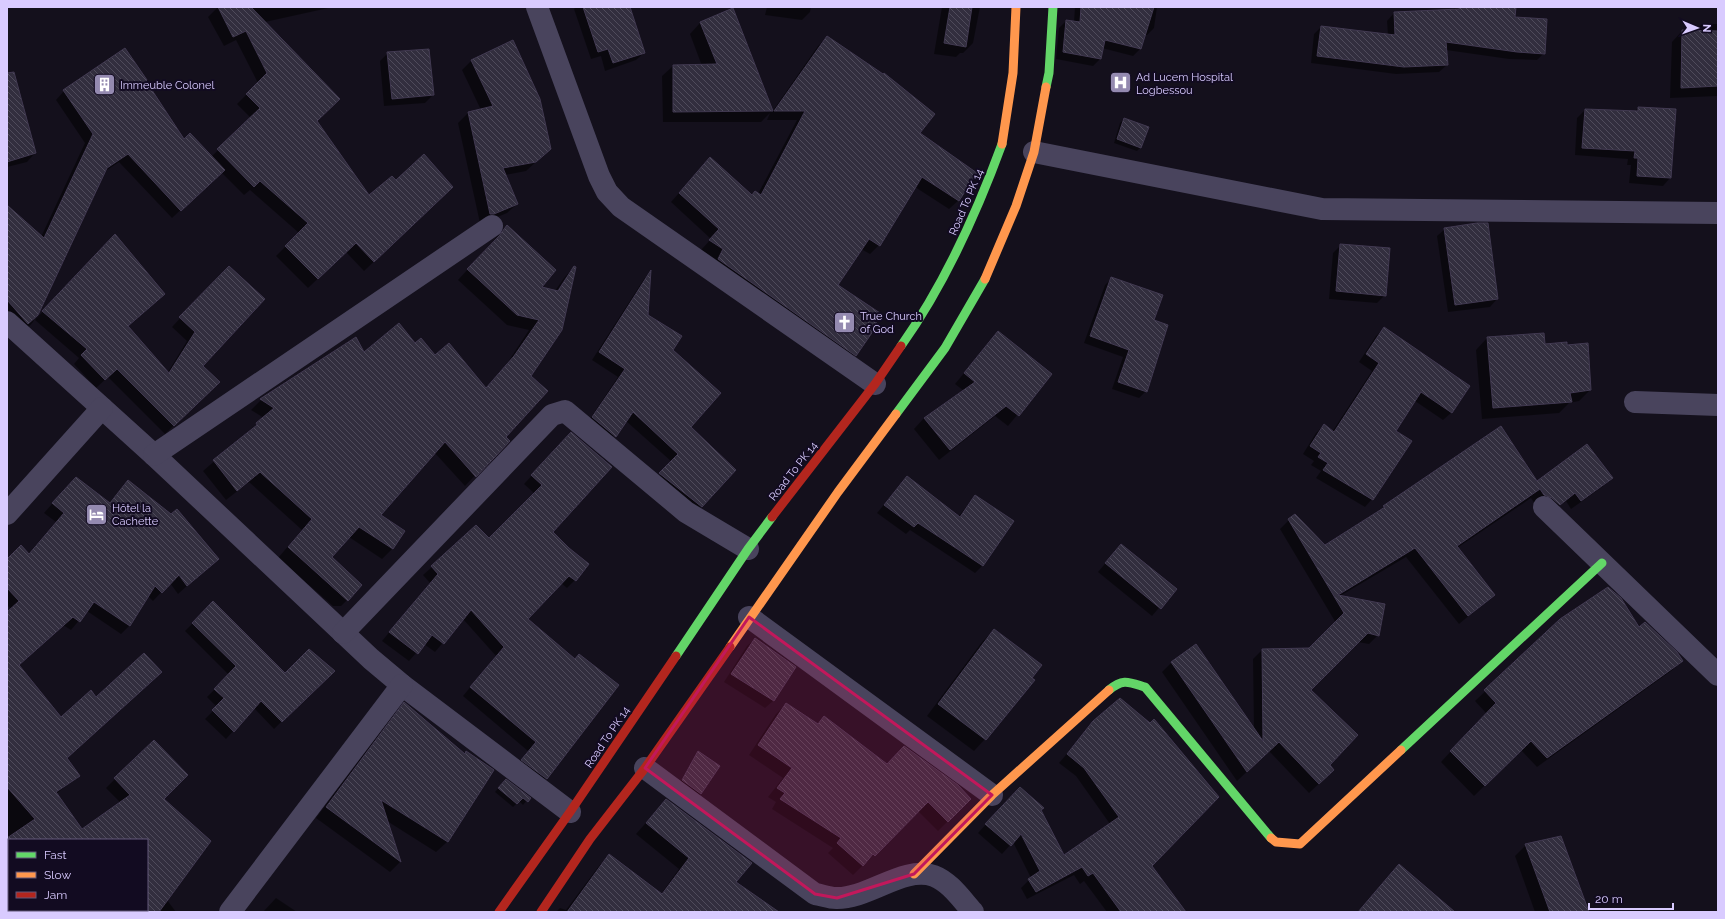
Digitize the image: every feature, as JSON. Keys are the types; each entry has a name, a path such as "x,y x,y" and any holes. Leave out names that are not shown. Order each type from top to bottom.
{"main road":[{"name":"Road To PK 14","path":"499,912 570,812 748,549 875,384 914,328 956,255 983,197 1004,140 1014,73 1016,7"},
{"path":"541,912 590,839 644,768 838,492 945,348 985,280 1016,206 1034,152 1049,73 1053,7"},
{"path":"914,874 992,795 1115,685 1126,681 1145,687 1267,835 1276,842 1300,844 1602,563"}],"street":[{"path":"537,7 599,176 607,192 621,207 875,384"},
{"path":"1034,152 1322,209 1718,213"},
{"path":"154,455 492,226"},
{"path":"7,322 154,455 343,633 402,685 570,812"},
{"path":"1635,402 1718,405"},
{"path":"7,514 102,408"},
{"path":"343,633 552,415 565,411 686,512 748,549"},
{"path":"1544,507 1718,675"},
{"path":"749,617 992,795"},
{"path":"230,912 402,685"},
{"path":"644,768 815,894 837,898 861,893 914,874 934,876 947,884 973,912"}],"highlighted area":[{"path":"749,617 992,795 914,874 837,898 815,894 645,768"}],"building":[{"path":"218,7 251,7 340,99 317,121 369,195 392,176 396,180 424,154 453,187 374,262 356,243 318,279 285,246 308,223 260,181 254,187 217,149 260,108 246,94 267,73 246,31 233,37"},
{"path":"583,7 630,7 645,53 613,63 608,49 598,52"},
{"path":"950,7 972,7 966,47 944,43"},
{"path":"1081,7 1154,7 1141,49 1105,40 1101,59 1063,52 1066,20 1080,22"},
{"path":"1460,7 1516,7 1515,17 1547,19 1545,54 1517,52 1446,42 1448,65 1404,67 1317,56 1321,26 1395,35 1394,12 1459,9"},
{"path":"733,8 773,111 673,112 673,65 717,64 700,22"},
{"path":"1682,30 1718,31 1718,86 1681,88"},
{"path":"827,36 883,74 884,73 935,114 920,133 977,173 959,201 922,177 880,246 869,239 838,285 880,313 874,321 878,324 856,356 718,259 723,249 709,240 719,229 679,193 710,157 752,195 755,191 761,195 805,111 774,111"},
{"path":"513,40 540,99 551,149 536,162 503,168 518,204 494,214 490,214 468,112 493,106 471,60"},
{"path":"125,48 184,139 190,133 225,170 181,211 128,154 107,168 38,315 28,324 7,300 7,205 44,238 93,134 63,90"},
{"path":"429,49 434,95 392,99 387,52"},
{"path":"14,72 36,153 7,162 7,73"},
{"path":"1638,107 1676,109 1671,178 1637,176 1638,158 1634,158 1635,151 1582,148 1585,109 1638,111"},
{"path":"1124,118 1149,127 1141,148 1117,139"},
{"path":"1477,223 1488,223 1498,299 1455,305 1444,228"},
{"path":"507,225 556,270 542,287 558,291 574,266 576,267 562,330 531,376 548,391 506,437 510,441 476,477 445,442 381,515 405,531 393,549 359,527 332,557 362,585 348,601 288,547 312,519 260,472 237,491 213,460 257,425 256,423 274,408 260,399 356,337 364,352 399,323 415,343 421,338 435,355 449,343 486,388 514,356 539,320 517,315 467,269 499,236"},
{"path":"115,234 165,294 128,326 169,373 195,332 179,317 229,266 265,299 203,366 220,382 174,426 117,369 105,380 81,355 87,349 42,311"},
{"path":"1340,244 1390,248 1386,296 1336,291"},
{"path":"651,270 648,315 682,336 673,350 721,393 691,427 736,470 702,507 659,473 678,454 633,412 616,437 592,417 625,369 599,352"},
{"path":"1111,277 1163,295 1154,320 1168,325 1147,392 1118,382 1129,350 1090,336"},
{"path":"1384,327 1470,386 1452,413 1421,392 1396,431 1412,441 1373,500 1323,470 1328,463 1318,457 1321,453 1310,446 1324,424 1334,432 1379,363 1366,354"},
{"path":"998,331 1052,374 1019,416 1006,406 950,450 924,418 975,382 964,373"},
{"path":"1544,333 1545,344 1567,342 1567,345 1588,343 1591,390 1570,393 1572,402 1493,408 1487,337"},
{"path":"1501,426 1537,481 1587,444 1613,478 1581,501 1575,493 1560,505 1552,498 1544,495 1540,489 1457,546 1495,595 1468,616 1415,548 1338,595 1385,604 1379,636 1368,633 1311,690 1358,735 1330,765 1334,770 1319,784 1279,742 1247,772 1171,662 1196,644 1263,741 1262,649 1309,648 1344,613 1288,519 1295,514 1325,545 1385,507 1383,506"},
{"path":"571,432 612,467 553,532 569,548 589,564 576,581 569,576 528,619 575,659 579,654 619,685 547,779 521,760 536,742 470,687 504,647 471,610 444,644 432,635 418,654 389,632 438,574 431,566 476,525 489,538 542,485 531,475"},
{"path":"907,476 960,517 975,495 1014,521 983,566 918,523 914,527 884,505"},
{"path":"76,477 110,503 128,480 171,514 177,509 219,559 187,586 179,575 162,593 155,586 130,626 94,602 80,622 73,617 19,665 61,717 91,690 96,697 144,653 162,672 67,758 80,776 56,792 82,829 130,795 114,778 154,740 188,775 164,799 211,841 159,912 147,912 148,839 7,840 7,838 35,819 7,787 7,612 19,601 7,588 7,559 21,545 29,554 64,513 52,503"},
{"path":"1121,544 1177,589 1161,609 1105,563"},
{"path":"1608,587 1621,598 1639,627 1645,622 1677,652 1683,661 1547,758 1531,741 1485,786 1450,751 1496,703 1484,690 1560,619"},
{"path":"213,601 285,673 309,649 335,671 282,722 261,701 234,732 212,710 224,698 214,689 236,666 192,623"},
{"path":"994,629 1042,665 1032,678 1035,680 986,740 938,704"},
{"path":"755,638 796,667 774,701 731,674"},
{"path":"1120,698 1150,723 1154,719 1219,797 1152,866 1186,912 1121,912 1093,873 1088,876 1082,867 1036,892 1028,879 1040,871 1021,834 1011,846 985,824 1020,787 1044,808 1041,810 1064,855 1119,817 1084,768 1067,754 1093,721"},
{"path":"404,702 465,754 466,751 494,770 448,842 381,800 401,862 326,807"},
{"path":"786,703 818,724 824,716 887,764 904,746 958,785 971,799 948,822 928,802 875,856 873,854 863,866 837,843 841,838 780,799 785,793 777,788 792,768 758,745"},
{"path":"698,751 720,766 701,794 682,780"},
{"path":"506,779 531,798 528,802 523,798 517,804 498,788"},
{"path":"666,799 752,863 736,882 779,912 567,912 609,854 662,894 689,858 646,823"},
{"path":"1561,836 1589,912 1550,912 1525,844"},
{"path":"1399,864 1455,912 1358,912"}],"traffic: fast":[{"path":"1046,87 1049,73 1053,7"},
{"path":"901,346 932,298 945,274 970,223 1002,144"},
{"path":"896,414 945,348 985,279"},
{"path":"676,656 748,549 772,517"},
{"path":"1401,750 1602,563"},
{"path":"1109,690 1122,682 1145,687 1271,838"}],"traffic: slow":[{"path":"1002,144 1013,73 1016,7"},
{"path":"985,279 1016,206 1034,152 1046,87"},
{"path":"730,647 838,492 896,414"},
{"path":"914,874 992,795 1109,690"},
{"path":"1271,838 1276,842 1300,844 1401,750"}],"traffic: jam":[{"path":"772,517 875,384 901,346"},
{"path":"541,912 590,839 645,768 730,647"},
{"path":"499,912 570,812 676,656"}],"place":[{"name":"Ad Lucem Hospital Logbessou","path":"1120,83"},
{"name":"Immeuble Colonel","path":"105,85"},
{"name":"True Church of God","path":"845,322"},
{"name":"Hôtel la Cachette","path":"96,514"}]}
